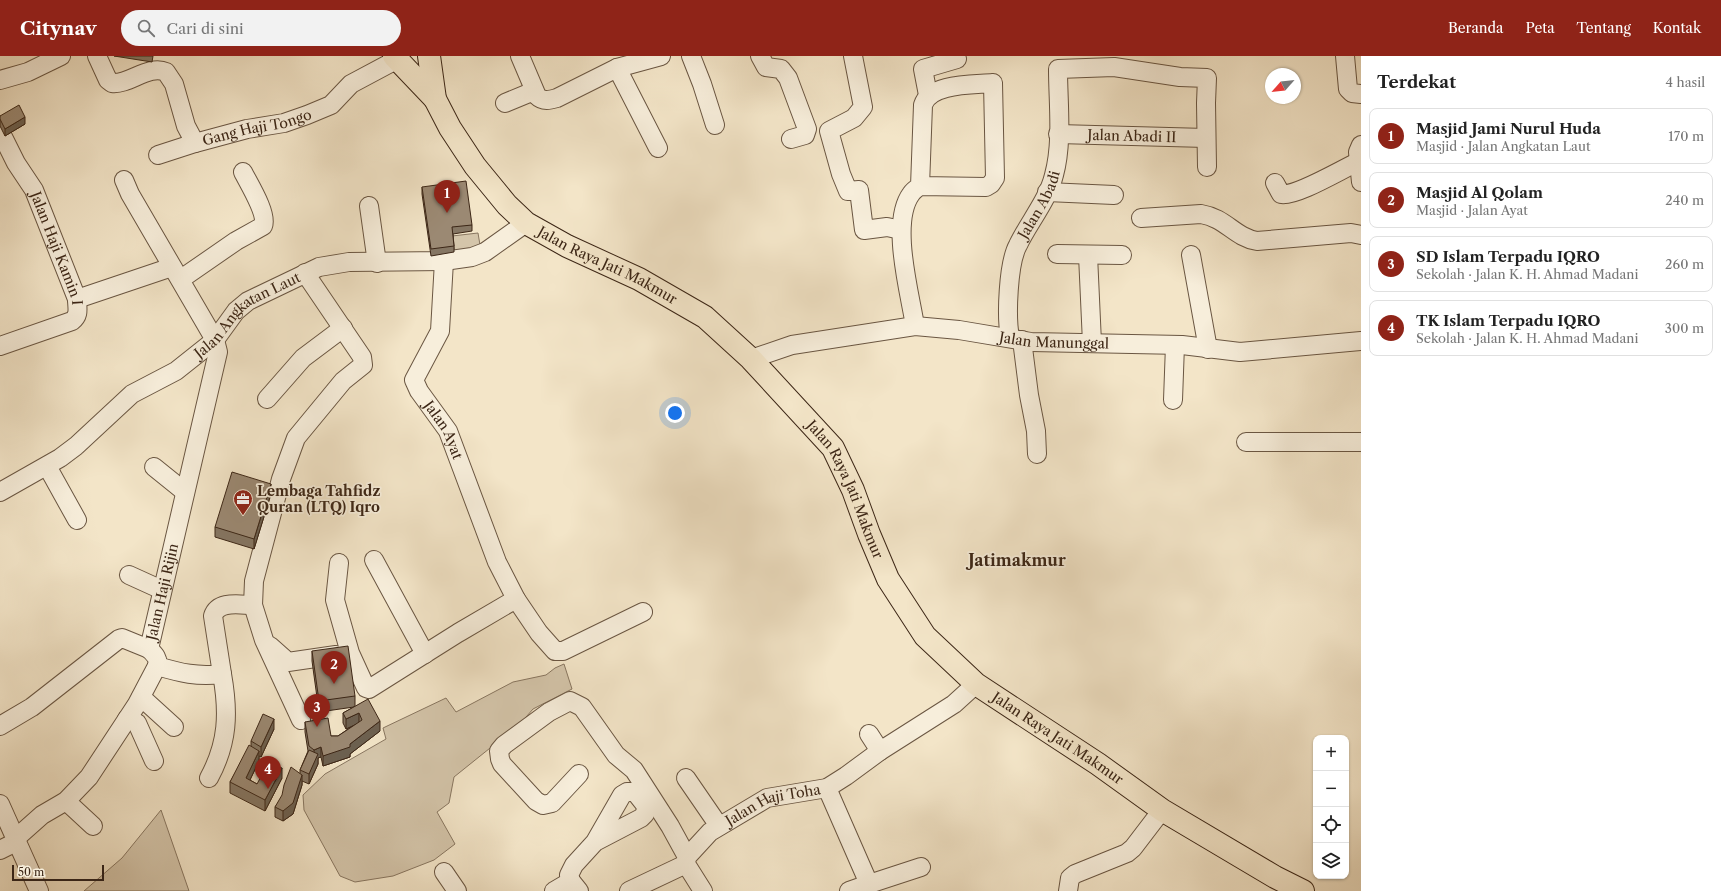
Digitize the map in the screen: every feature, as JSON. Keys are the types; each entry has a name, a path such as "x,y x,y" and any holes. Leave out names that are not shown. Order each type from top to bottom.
{"main road":[{"name":"Jalan Raya Jati Makmur","path":"429,56 435,99 450,128 475,166 503,200 526,223 567,246 639,279 705,317 751,359 833,448 853,490 869,534 888,579 915,623 925,636 976,684 1098,764 1162,810 1272,884 1303,891"},
{"path":"395,58 435,99"}],"street":[{"path":"0,80 28,72 61,56"},
{"name":"Gang Haji Tongo","path":"97,56 108,80 112,83 123,82 155,70 166,72 174,84 186,126 194,143 247,129 284,123 307,116 331,105 351,84 395,58"},
{"path":"520,56 534,91 541,99 557,98 617,68 661,56"},
{"path":"691,56 716,125"},
{"path":"760,56 766,67 781,69 788,78 807,129 804,135 791,139"},
{"path":"853,56 863,107 854,118 829,131 848,191 859,190 864,230 887,227 901,230"},
{"path":"928,95 923,69 957,59 956,56"},
{"path":"1345,56 1348,89 1352,93 1361,94"},
{"name":"Jalan Abadi","path":"1037,454 1036,431 1029,395 1016,339 1008,322 1012,257 1047,192 1054,175 1058,134 1058,69 1114,67 1180,77 1207,78 1206,138"},
{"path":"617,68 658,148"},
{"path":"916,326 901,244 901,230 905,207 911,194 920,186 986,187 991,184 994,178 993,83 954,86 932,92 925,98 923,105 920,186"},
{"path":"506,103 534,91"},
{"name":"Jalan Haji Kamin I","path":"0,131 16,163 34,190 76,299 78,314 72,321 0,346"},
{"name":"Jalan Abadi II","path":"1058,134 1206,138"},
{"path":"1206,138 1207,167"},
{"path":"158,155 194,143"},
{"path":"1360,153 1361,182"},
{"path":"1275,183 1281,194 1285,195 1298,192 1360,153"},
{"path":"76,299 176,273 263,226 264,220 260,205 243,172"},
{"path":"124,180 215,340"},
{"path":"1047,192 1114,195"},
{"path":"369,206 377,263"},
{"path":"1141,218 1201,214 1210,215 1221,220 1248,239 1257,241 1352,233 1361,235"},
{"name":"Jalan Angkatan Laut","path":"0,492 47,466 76,446 132,394 176,371 215,340 236,311 248,301 319,267 349,262 377,263 444,261 472,257 485,252 526,223"},
{"path":"1057,254 1122,255"},
{"path":"1088,255 1092,343"},
{"path":"1192,255 1208,349"},
{"name":"Jalan Ayat","path":"444,261 440,331 414,380 419,391 448,431 497,562 516,600 549,646 555,651 563,651 643,612"},
{"path":"301,720 264,640 253,605 256,574 281,479 296,438 343,381 363,365 362,357 305,273"},
{"name":"Jalan Manunggal","path":"751,359 792,345 916,326 959,330 1052,343 1176,345 1240,352 1361,341"},
{"path":"267,399 303,358 343,328"},
{"name":"Jalan Haji Rijin","path":"157,666 158,661 156,656 149,649 218,352 215,340"},
{"path":"1173,400 1176,345"},
{"path":"1246,442 1361,442"},
{"path":"47,466 77,520"},
{"path":"154,467 185,492"},
{"path":"374,560 425,654"},
{"path":"339,563 335,600 350,653 366,688 369,689 458,633 516,600"},
{"path":"129,575 162,590"},
{"path":"209,778 218,762 226,731 227,714 213,616 215,610 220,606 253,605"},
{"path":"0,726 32,707 118,639 122,638 149,649"},
{"path":"264,640 288,662 350,653"},
{"path":"0,850 16,841 26,827 42,815 66,801 89,776 127,719 157,666 183,674 222,674"},
{"name":"Jalan Haji Toha","path":"684,863 710,832 719,826 767,798 827,788 880,751 954,704 976,684"},
{"path":"140,697 174,727"},
{"path":"579,774 552,802 543,805 536,801 500,760 499,751 549,712 570,701 582,707 616,755 634,770 670,826 684,863 690,891"},
{"path":"127,719 137,723 154,761"},
{"path":"869,734 880,751"},
{"path":"686,778 719,826"},
{"path":"827,788 869,884"},
{"path":"66,801 92,826"},
{"path":"0,804 40,891"},
{"path":"1068,891 1070,878 1075,874 1118,858 1133,848 1162,810"},
{"path":"554,891 575,886 569,875 574,865 595,842"},
{"path":"629,891 684,863"},
{"path":"684,863 703,891"},
{"path":"849,891 920,867"},
{"path":"444,872 457,891"}],"shaded area":[{"path":"478,233 480,245 474,249 455,252 452,236"},
{"path":"564,664 572,689 533,709 520,724 454,777 449,803 437,812 455,844 434,860 393,876 355,882 340,876 304,810 303,795 325,774 386,739 383,728 446,698 456,712 513,682 546,675 555,668"},
{"path":"161,810 189,891 84,891 122,858"}],"building":[{"path":"19,105 25,117 5,129 0,116"},
{"path":"466,181 472,225 452,227 454,246 431,249 422,187"},
{"name":"Lembaga Tahfidz Quran (LTQ) Iqro","path":"232,472 271,484 254,539 215,527"},
{"path":"348,646 355,696 319,701 312,651"},
{"path":"368,699 380,721 350,744 350,747 323,756 321,747 314,750 309,746 305,722 328,718 331,736 338,736 362,720 359,713 346,719 343,713"},
{"path":"263,714 274,719 261,747 251,741"},
{"path":"249,745 259,751 246,778 257,784 269,762 282,768 265,800 230,782"},
{"path":"309,750 318,754 309,774 300,770"},
{"path":"291,767 302,775 293,803 283,811 275,807 282,795"}],"place":[{"name":"Masjid Jami Nurul Huda","path":"447,213"},
{"name":"Lembaga Tahfidz Quran (LTQ) Iqro","path":"243,516"},
{"name":"Masjid Al Qolam","path":"334,684"},
{"name":"SD Islam Terpadu IQRO","path":"317,727"},
{"name":"TK Islam Terpadu IQRO","path":"268,789"}],"district":[{"name":"Jatimakmur","path":"1017,560"}]}
